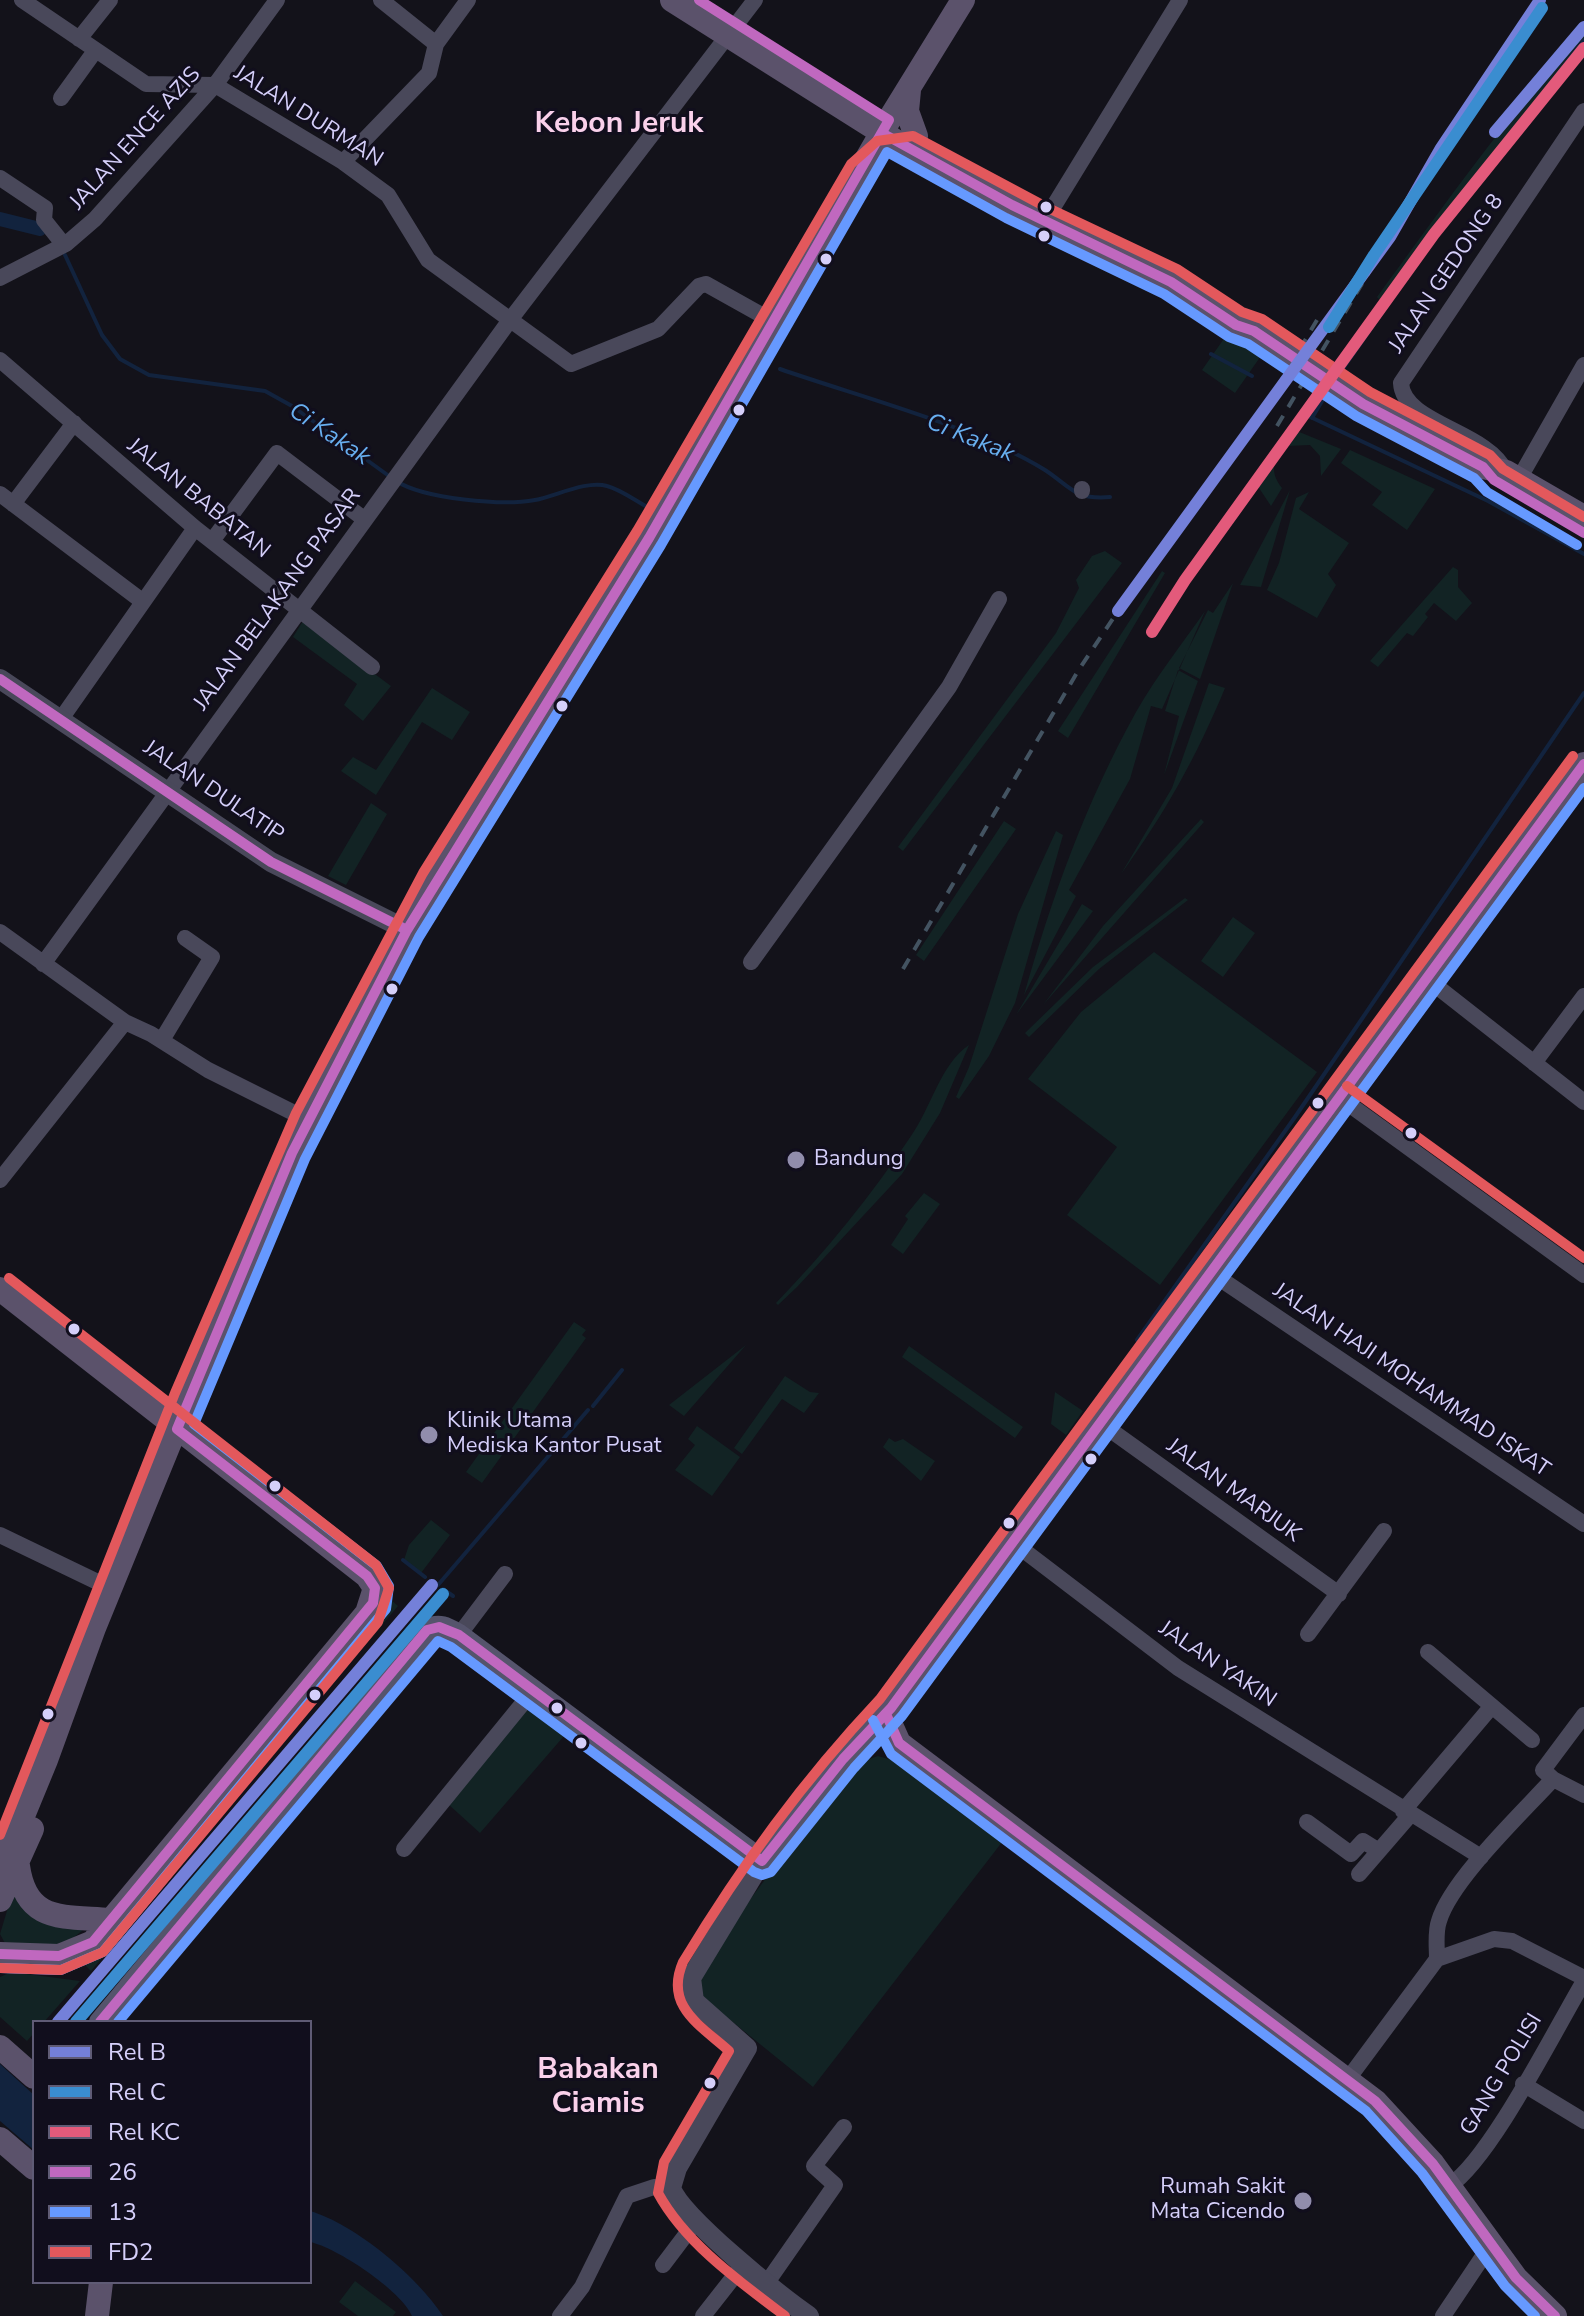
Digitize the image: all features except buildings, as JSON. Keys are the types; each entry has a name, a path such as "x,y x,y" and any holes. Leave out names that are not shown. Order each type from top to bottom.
{"main road":[{"path":"672,0 732,30 912,142 1098,238"},
{"path":"699,0 732,30"},
{"path":"0,1900 9,1863 45,1781 46,1760 110,1588 308,1120 435,880 649,538 863,171 886,126 963,0"},
{"path":"909,87 907,111 912,142"},
{"path":"863,171 889,149 912,142 1052,209 1236,325 1257,333 1336,387 1584,517"},
{"path":"1503,472 1494,480 1584,533"},
{"path":"102,2020 427,1630 438,1626 459,1635 528,1696 762,1861 843,1759 886,1714 1213,1274 1426,978 1577,792 1584,764"},
{"path":"0,1289 367,1576 375,1588 367,1613 93,1942 59,1956 0,1954"},
{"path":"886,1714 899,1743 1348,2079 1403,2130 1449,2186 1490,2246 1555,2316"},
{"path":"843,1759 866,1748 899,1743"},
{"path":"9,1863 30,1903 64,1916 110,1920"},
{"path":"0,2047 32,2075"},
{"path":"0,2139 32,2166"},
{"path":"97,2316 101,2284"}],"street":[{"name":"JALAN DURMAN","path":"22,0 146,84 215,85 343,162 388,195 428,260 571,364 658,329 699,286 706,284 774,322"},
{"path":"79,39 110,0"},
{"name":"JALAN ENCE AZIS","path":"0,278 64,245 95,219 215,85 277,0"},
{"path":"381,0 436,44"},
{"path":"343,162 429,73 436,44 468,0"},
{"name":"JALAN BELAKANG PASAR","path":"43,964 510,320 755,0"},
{"path":"1052,209 1180,0"},
{"path":"61,98 95,51"},
{"name":"JALAN GEDONG 8","path":"1503,472 1495,454 1413,407 1401,393 1401,383 1584,111"},
{"path":"0,178 45,208 44,220 64,245"},
{"name":"JALAN BABATAN","path":"0,360 195,528 300,607 372,667"},
{"path":"1503,472 1584,365"},
{"path":"74,423 6,499 142,601"},
{"path":"212,541 277,453 364,519"},
{"path":"61,719 195,528"},
{"path":"751,962 949,687 999,599"},
{"name":"JALAN DULATIP","path":"0,679 271,862 407,930"},
{"path":"0,932 125,1022 162,1040 208,1070 308,1120"},
{"path":"162,1040 212,957 185,938"},
{"path":"1426,978 1584,1102"},
{"path":"1534,1063 1584,996"},
{"path":"0,1180 125,1022"},
{"path":"1339,1097 1584,1275"},
{"name":"JALAN HAJI MOHAMMAD ISKAT","path":"1213,1274 1584,1524"},
{"name":"JALAN MARJUK","path":"1102,1424 1339,1594"},
{"path":"1308,1634 1384,1531"},
{"path":"0,1535 110,1588"},
{"name":"JALAN YAKIN","path":"1014,1543 1178,1668 1481,1857"},
{"path":"459,1635 505,1574"},
{"path":"1428,1652 1532,1740"},
{"path":"404,1849 528,1696"},
{"path":"1359,1874 1492,1706"},
{"path":"1584,1715 1543,1770 1553,1779 1584,1795"},
{"path":"1437,1959 1438,1923 1481,1857 1553,1779"},
{"path":"1307,1822 1351,1854 1363,1841 1379,1851"},
{"path":"762,1861 691,1978 694,2001 747,2048 677,2168 671,2188 675,2198 743,2265 809,2316"},
{"path":"1348,2079 1437,1959 1494,1939 1512,1941 1584,1980"},
{"name":"GANG POLISI","path":"1449,2186 1464,2177 1484,2149 1584,1980"},
{"path":"1523,2084 1584,2121"},
{"path":"766,2284 835,2185 814,2166 844,2127"},
{"path":"560,2316 582,2287 588,2269 608,2237 614,2216 627,2196 654,2187 671,2188"},
{"path":"663,2265 697,2220"},
{"path":"1443,2316 1490,2246"},
{"path":"703,2316 743,2265"}],"shaded area":[{"path":"1584,33 1584,44 1484,171 1341,374 1334,369 1381,301 1377,297 1451,196 1528,96"},
{"path":"1230,330 1263,353 1235,393 1202,370"},
{"path":"1292,429 1341,449 1321,476 1320,456 1310,445 1287,446 1274,466 1275,476 1282,488 1271,506 1255,482"},
{"path":"1350,450 1435,489 1407,530 1372,505 1382,492 1341,463"},
{"path":"1290,490 1261,587 1240,585"},
{"path":"1309,492 1299,509 1349,543 1328,574 1336,585 1317,618 1267,590 1279,563 1296,498"},
{"path":"1105,551 1122,563 903,851 898,847 1056,633 1079,588 1076,580 1092,556"},
{"path":"1453,567 1458,570 1458,587 1472,603 1456,621 1434,603 1425,614 1428,617 1413,636 1407,633 1378,667 1370,661"},
{"path":"1162,571 1165,573 1068,738 1058,731"},
{"path":"1233,583 1200,679 1179,668 1208,610 1213,613"},
{"path":"1205,611 1162,709 1151,706 1130,779 1069,890 1076,896 1024,995 1046,922 1101,780 1144,699"},
{"path":"303,621 391,686 363,721 344,705 357,684 293,637"},
{"path":"1178,670 1198,681 1164,775 1179,716 1165,711"},
{"path":"1209,683 1225,688 1214,713 1179,784 1121,874 1172,788"},
{"path":"432,688 470,712 452,740 422,722 376,795 341,771 353,757 376,770"},
{"path":"371,803 387,814 346,885 328,876"},
{"path":"1201,819 1204,822 1043,1005 1103,926"},
{"path":"1004,821 1016,829 924,961 916,955"},
{"path":"1056,831 1063,835 1015,1003 989,1056 959,1099 956,1097 969,1067 1018,914"},
{"path":"1185,898 1188,900 1099,969 1029,1037 1025,1033 1093,967"},
{"path":"1082,904 1093,911 1016,1015"},
{"path":"1233,917 1255,933 1223,977 1201,961"},
{"path":"1154,952 1317,1072 1160,1285 1067,1215 1117,1147 1028,1079 1081,1012"},
{"path":"969,1045 940,1113 902,1174 778,1305 776,1303 830,1243 880,1180 918,1125 951,1063"},
{"path":"924,1193 940,1204 903,1254 891,1245 908,1219 905,1216"},
{"path":"574,1322 586,1330 582,1335 586,1338 482,1483 466,1472"},
{"path":"746,1345 684,1416 669,1405"},
{"path":"909,1346 1023,1427 1015,1438 902,1357"},
{"path":"785,1376 810,1392 819,1393 804,1413 782,1399 742,1454 734,1448"},
{"path":"1055,1392 1083,1411 1066,1435 1051,1424"},
{"path":"697,1426 740,1457 712,1496 675,1470 695,1445 688,1439"},
{"path":"889,1438 895,1442 903,1439 935,1461 921,1481 883,1447"},
{"path":"431,1520 450,1535 421,1573 404,1560 409,1545"},
{"path":"389,1598 398,1606 91,1971 84,1964"},
{"path":"524,1706 564,1736 480,1833 448,1804"},
{"path":"878,1756 909,1765 1006,1837 813,2087 703,1998 695,1984 701,1964 852,1765"},
{"path":"13,1891 78,1922 82,1931 57,1950 7,1947 0,1934"},
{"path":"11,1972 80,1981 46,2020 32,2020 32,2035 27,2041 0,2017 0,1977"},
{"path":"355,2281 396,2312 393,2316 358,2316 339,2302"}],"water":[{"path":"0,2064 32,2093 32,2148 0,2121"},
{"path":"312,2212 346,2227 384,2254 418,2285 443,2316 412,2316 382,2283 336,2252 312,2243"}],"waterway":[{"path":"1337,377 1460,201 1584,40"},
{"name":"Ci Kakak","path":"0,219 40,229"},
{"name":"Ci Kakak","path":"65,255 102,335 120,359 149,375 265,391 292,406 389,476"},
{"name":"Ci Kakak","path":"1211,354 1252,376"},
{"name":"Ci Kakak","path":"780,369 951,426 1017,454 1080,494 1110,497"},
{"path":"1312,418 1328,391"},
{"name":"Ci Kakak","path":"1302,413 1488,501 1584,554"},
{"name":"Ci Kakak","path":"396,481 444,497 504,502 535,500 599,485 618,490 651,509"},
{"path":"1149,1347 1137,1340 1295,1117 1584,693"},
{"path":"593,1406 622,1370"},
{"path":"438,1585 588,1410"},
{"path":"403,1560 425,1577"},
{"path":"443,1589 453,1596"}],"railway":[{"path":"1277,426 1390,237"},
{"path":"1266,406 1317,320"},
{"path":"903,969 1078,671 1118,611"}],"rail line":[{"name":"B","path":"1118,611 1390,237 1441,148 1540,0"},
{"name":"C","path":"1329,327 1374,255 1542,8"},
{"name":"B","path":"1495,132 1584,27"},
{"name":"KC","path":"1152,632 1185,580 1434,234 1584,48"},
{"name":"B","path":"60,2020 432,1585"},
{"name":"C","path":"78,2020 443,1594"}],"transit line":[{"name":"26","path":"0,1954 59,1956 93,1942 373,1603 375,1588 367,1576 177,1429 292,1153 407,930 649,538 889,120 699,0"},
{"name":"26","path":"882,133 1012,205 1171,282 1236,325 1254,331 1363,404 1483,467 1494,480 1584,533"},
{"name":"FD2","path":"0,1835 175,1393 296,1113 423,873 637,531 851,164 877,141 913,136 1046,207 1177,269 1242,312 1262,319 1370,392 1490,455 1503,469 1584,517"},
{"name":"13","path":"0,1968 61,1970 103,1952 386,1609 389,1586 377,1566 194,1424 305,1159 419,937 661,545 887,152 1006,218 1164,294 1229,337 1248,344 1356,416 1474,478 1487,492 1577,545"},
{"name":"26","path":"0,679 271,862 407,930"},
{"name":"FD2","path":"785,2316 698,2245 658,2193 664,2162 729,2051 697,2023 682,2003 678,1977 683,1962 774,1825 880,1699 1573,756"},
{"name":"26","path":"102,2020 427,1630 439,1627 459,1635 762,1861 843,1759 891,1708 1584,764"},
{"name":"13","path":"120,2020 438,1641 451,1647 754,1872 762,1875 771,1872 854,1768 902,1716 1584,788"},
{"name":"FD2","path":"1347,1086 1584,1258"},
{"name":"FD2","path":"0,1968 61,1970 103,1952 378,1622 389,1588 376,1565 9,1278"},
{"name":"26","path":"886,1714 899,1743 1375,2101 1433,2164 1516,2278 1555,2316"},
{"name":"13","path":"873,1720 891,1754 1366,2111 1422,2173 1505,2286 1535,2316"}],"place":[{"name":"Bandung","path":"796,1160"},
{"name":"Klinik Utama Mediska Kantor Pusat","path":"429,1435"},
{"name":"Rumah Sakit Mata Cicendo","path":"1303,2201"}],"district":[{"name":"Kebon Jeruk","path":"619,125"},
{"name":"Babakan Ciamis","path":"598,2088"}]}
